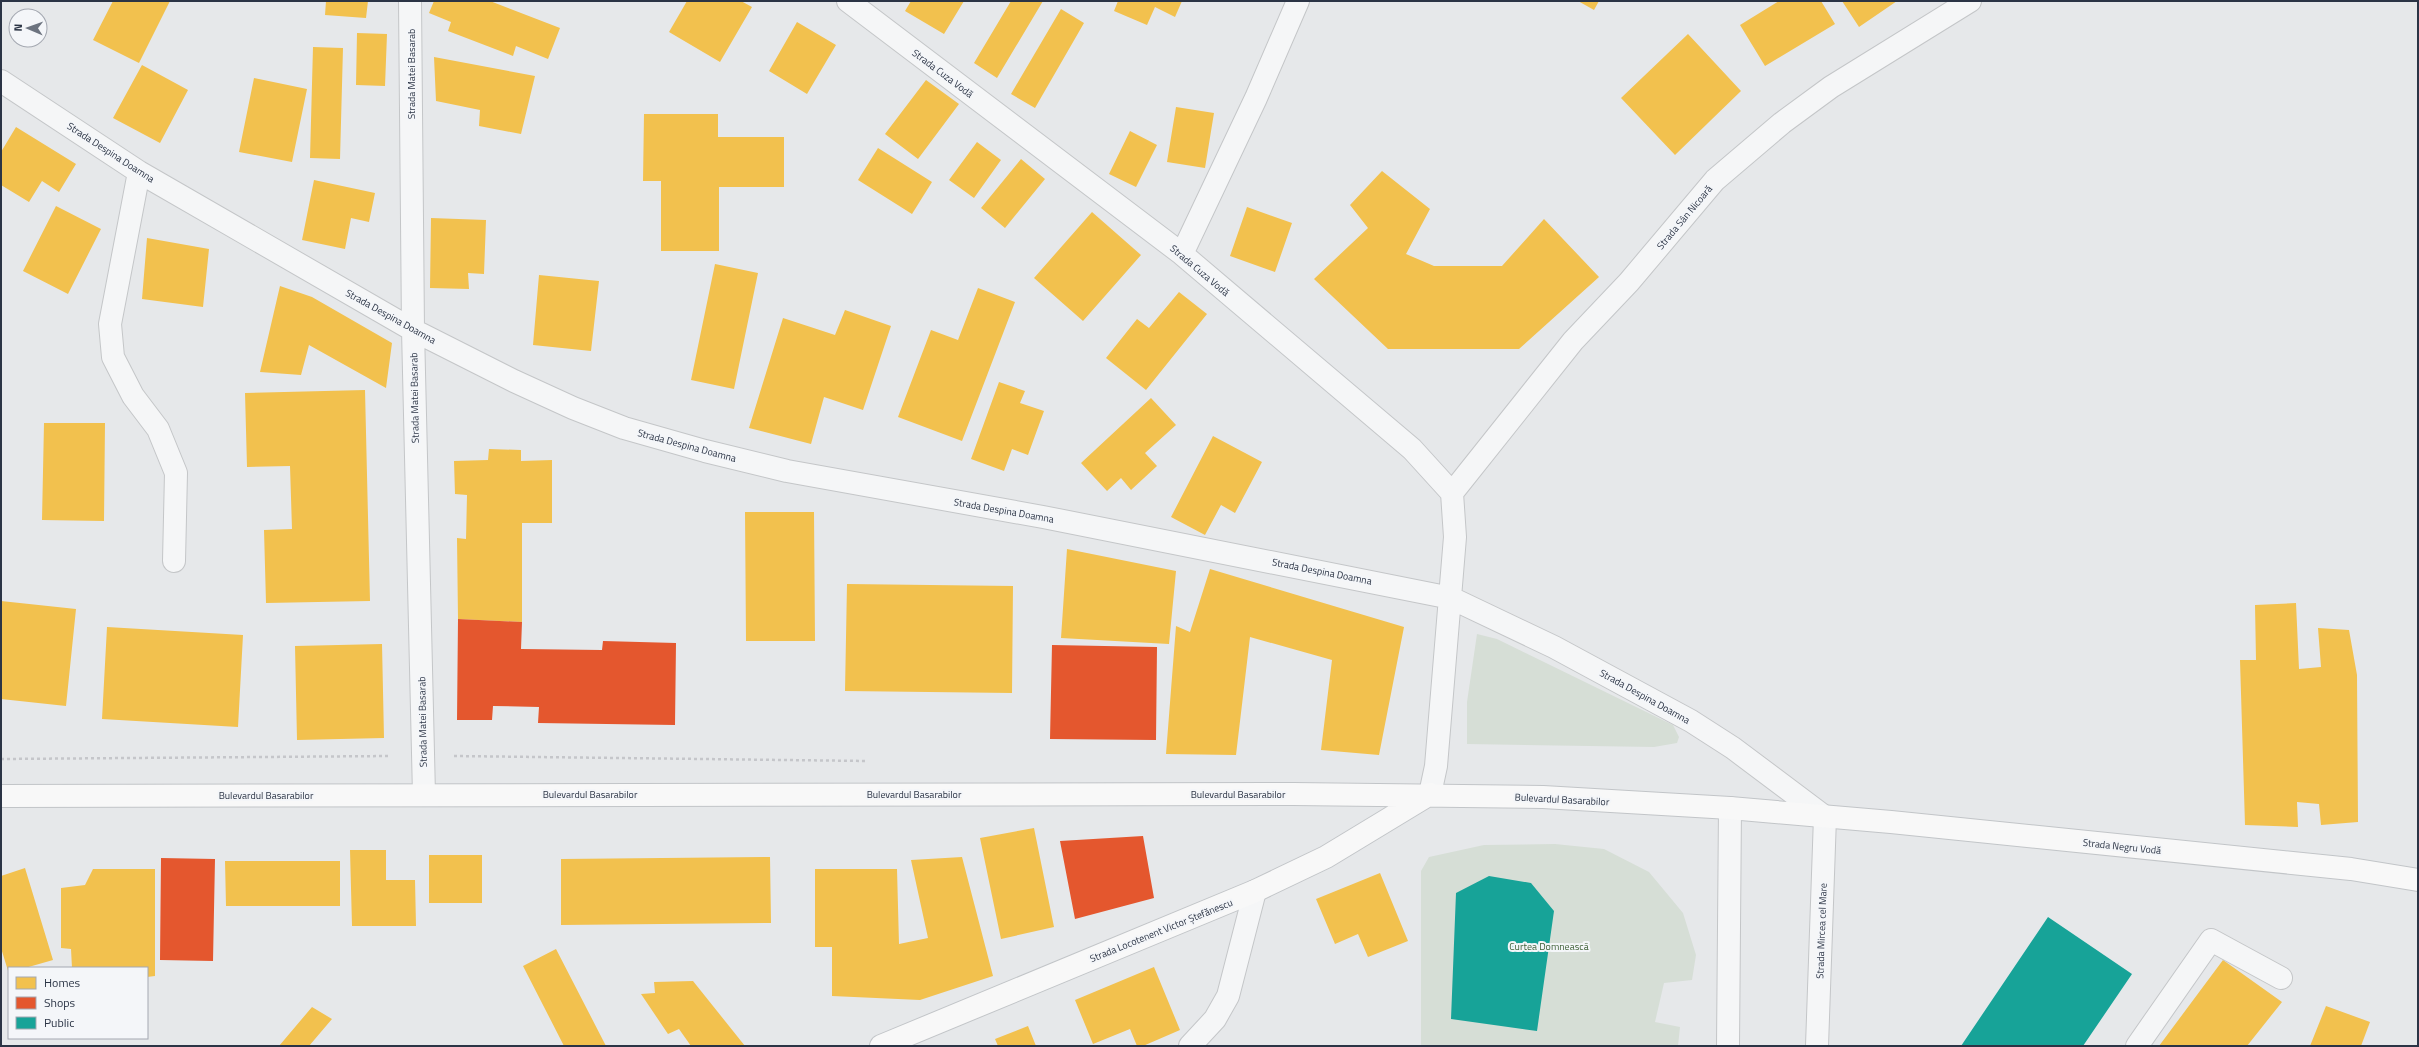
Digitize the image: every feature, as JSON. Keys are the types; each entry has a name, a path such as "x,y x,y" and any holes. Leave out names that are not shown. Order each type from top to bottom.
{"main road":[{"name":"Bulevardul Basarabilor","path":"1,796 424,794 1430,794 1543,797 1730,808 1826,817"},
{"name":"Strada Locotenent Victor Ștefănescu","path":"881,1046 1255,892 1326,857 1430,794"},
{"name":"Strada Negru Vodă","path":"1826,817 2351,869 2418,880"}],"street":[{"name":"Strada Matei Basarab","path":"410,1 413,330 424,794"},
{"name":"Strada Cuza Vodă","path":"848,1 1182,254 1412,449 1452,493"},
{"path":"1182,254 1256,98 1298,1"},
{"name":"Strada Sân Nicoară","path":"1452,493 1573,341 1629,282 1715,180 1782,123 1831,87 1970,1"},
{"name":"Strada Despina Doamna","path":"1,81 139,172 413,330 514,381 572,408 624,428 705,451 786,471 1043,517 1451,598 1554,647 1691,721 1733,748 1826,817"},
{"path":"139,172 110,324 113,357 134,396 158,428 176,473 174,561"},
{"path":"1430,794 1436,766 1451,598 1455,537 1452,493"},
{"path":"1728,1046 1730,808"},
{"name":"Strada Mircea cel Mare","path":"1817,1046 1826,817"},
{"path":"1190,1046 1215,1019 1228,996 1255,892"},
{"path":"2137,1046 2211,940 2281,978"}],"path":[{"path":"1,759 423,756 870,761"}],"green space":[{"path":"1477,634 1497,639 1673,725 1679,737 1677,743 1654,747 1467,744 1467,702"},
{"name":"Curtea Domnească","path":"1555,844 1604,849 1649,872 1683,913 1696,955 1692,980 1664,983 1655,1022 1680,1027 1678,1046 1421,1046 1421,871 1429,857 1484,845"}],"building: Homes":[{"path":"113,1 170,1 139,63 93,40"},
{"path":"326,1 368,1 366,18 325,15"},
{"path":"434,1 490,1 560,28 548,59 516,46 513,56 448,31 451,22 429,13"},
{"path":"687,1 741,1 752,7 720,62 669,32"},
{"path":"911,1 964,1 944,34 905,11"},
{"path":"1011,1 1043,1 997,78 974,63"},
{"path":"1118,1 1182,1 1175,17 1155,7 1147,25 1114,11"},
{"path":"1578,1 1599,1 1594,10"},
{"path":"1779,1 1821,1 1835,24 1765,66 1740,25"},
{"path":"1842,1 1897,1 1859,27"},
{"path":"1061,9 1084,23 1035,108 1011,94"},
{"path":"797,22 836,45 807,94 769,71"},
{"path":"357,33 387,34 385,86 356,85"},
{"path":"1688,34 1741,91 1675,155 1621,98"},
{"path":"313,47 343,48 340,159 310,158"},
{"path":"434,57 535,76 521,134 479,126 480,110 436,101"},
{"path":"142,65 188,90 160,143 113,118"},
{"path":"254,78 307,89 292,162 239,152"},
{"path":"926,80 959,104 918,159 885,134"},
{"path":"1176,107 1214,113 1205,168 1167,162"},
{"path":"644,114 718,114 718,137 784,137 784,187 719,187 719,251 661,251 661,181 643,181"},
{"path":"16,127 76,164 59,192 42,181 29,202 1,185 1,152"},
{"path":"1130,131 1157,145 1136,187 1109,174"},
{"path":"977,142 1001,160 974,198 949,180"},
{"path":"878,148 932,182 912,214 858,180"},
{"path":"1021,159 1045,179 1005,228 981,208"},
{"path":"1382,171 1430,209 1406,254 1434,266 1502,266 1544,219 1599,277 1519,349 1388,349 1314,279 1368,228 1350,205"},
{"path":"314,180 375,193 369,222 351,218 345,249 302,240"},
{"path":"56,206 101,229 68,294 23,271"},
{"path":"1247,207 1292,223 1275,272 1230,256"},
{"path":"1092,212 1141,255 1083,321 1034,278"},
{"path":"431,218 486,220 484,274 468,273 469,289 430,288"},
{"path":"147,238 209,249 203,307 142,299"},
{"path":"715,264 758,273 734,389 691,380"},
{"path":"539,275 599,281 591,351 533,345"},
{"path":"280,286 312,297 392,343 386,388 309,345 301,375 260,372"},
{"path":"978,288 1015,302 962,441 898,417 931,330 958,340"},
{"path":"1179,292 1207,314 1146,390 1106,358 1137,319 1149,328"},
{"path":"845,310 891,326 863,410 824,397 811,444 749,428 783,318 835,335"},
{"path":"999,382 1025,391 1020,403 1044,411 1028,455 1012,449 1004,471 971,459"},
{"path":"365,390 370,601 266,603 264,530 292,529 290,466 247,467 245,393"},
{"path":"1151,398 1176,425 1145,453 1157,466 1131,490 1121,478 1107,491 1081,463"},
{"path":"44,423 105,423 104,521 42,520"},
{"path":"1213,436 1262,462 1235,513 1221,505 1205,535 1171,517"},
{"path":"489,449 521,450 521,461 552,460 552,523 522,523 522,622 458,619 457,538 466,539 467,495 455,494 454,461 488,460"},
{"path":"745,512 814,512 815,641 746,641"},
{"path":"1067,549 1176,571 1169,644 1061,638"},
{"path":"1210,569 1404,627 1379,755 1321,750 1332,660 1250,637 1236,755 1166,754 1176,626 1190,632"},
{"path":"847,584 1013,586 1012,693 845,691"},
{"path":"1,601 76,609 66,706 1,699"},
{"path":"2296,603 2299,669 2321,667 2318,628 2349,630 2357,675 2358,822 2321,825 2319,804 2297,802 2298,827 2245,825 2240,660 2256,660 2255,605"},
{"path":"107,627 243,635 238,727 102,719"},
{"path":"382,644 384,738 297,740 295,646"},
{"path":"1034,828 1054,927 1001,939 980,838"},
{"path":"350,850 386,850 386,880 415,880 416,926 352,926"},
{"path":"429,855 482,855 482,903 429,903"},
{"path":"770,857 771,923 561,925 561,859"},
{"path":"962,857 993,976 920,1000 832,996 832,947 815,947 815,869 897,869 899,944 928,938 911,860"},
{"path":"225,861 340,861 340,906 226,906"},
{"path":"25,868 53,960 28,967 8,967 8,971 1,948 1,876"},
{"path":"93,869 155,869 155,976 148,977 148,967 72,967 71,949 61,948 61,888 85,885"},
{"path":"1380,873 1408,941 1368,957 1358,934 1335,944 1316,899"},
{"path":"556,949 606,1046 564,1046 523,966"},
{"path":"2223,960 2282,1002 2247,1046 2159,1046"},
{"path":"1154,967 1180,1030 1143,1046 1137,1046 1130,1029 1093,1044 1075,1000"},
{"path":"693,981 745,1046 691,1046 679,1029 668,1034 641,994 655,993 654,982"},
{"path":"2326,1006 2370,1022 2361,1046 2310,1046"},
{"path":"312,1007 332,1019 309,1046 279,1046"},
{"path":"1028,1026 1036,1046 998,1046 995,1039"}],"building: Shops":[{"path":"458,619 522,622 521,649 602,650 603,641 676,643 675,725 538,723 539,707 493,706 492,720 457,720"},
{"path":"1052,645 1157,647 1156,740 1050,739"},
{"path":"1143,836 1154,898 1075,919 1060,841"},
{"path":"161,858 215,859 213,961 160,960"}],"building: Public":[{"path":"1489,876 1531,883 1554,911 1537,1031 1451,1019 1456,893"},
{"path":"2048,917 2132,974 2083,1046 1961,1046"}]}
